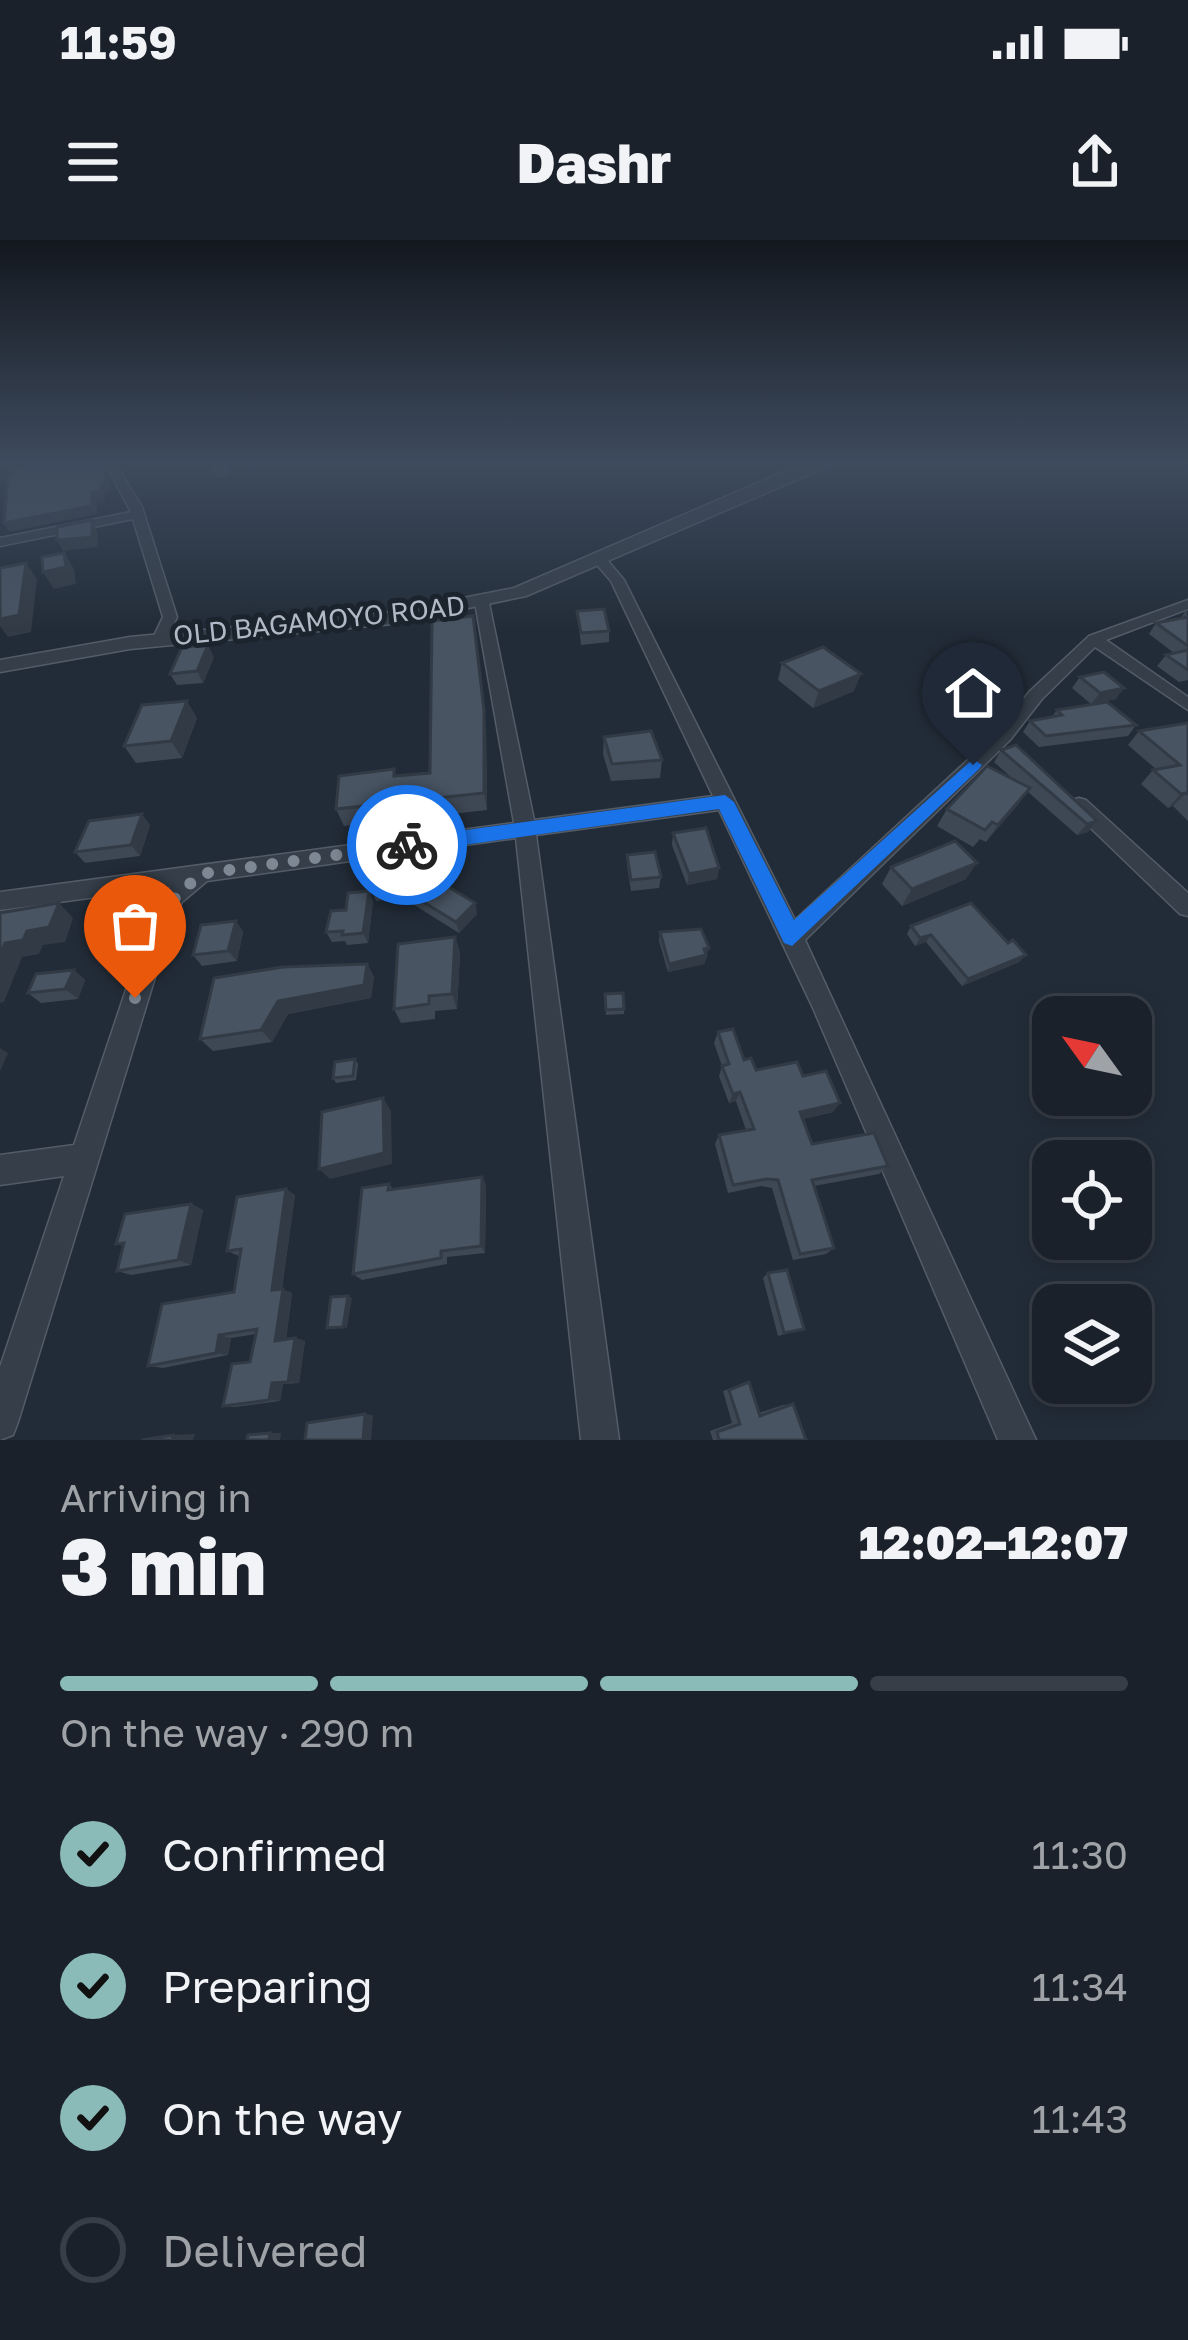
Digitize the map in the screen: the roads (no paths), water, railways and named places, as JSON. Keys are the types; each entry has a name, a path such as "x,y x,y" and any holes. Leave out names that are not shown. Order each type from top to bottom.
{"street":[{"path":"0,542 113,519"},
{"path":"140,519 170,617 162,636"},
{"name":"OLD BAGAMOYO ROAD","path":"0,666 162,636 343,621 482,602 688,519"},
{"path":"598,559 617,580 792,937 1017,1440"},
{"path":"482,602 525,829 600,1440"},
{"path":"792,937 1004,736 1036,695 1094,639 1188,604"},
{"path":"1094,639 1188,705"},
{"path":"1004,736 1021,752"},
{"path":"1056,784 1188,907"},
{"path":"0,901 725,802"},
{"path":"0,1422 162,918 182,887 200,874 219,870"},
{"path":"0,1170 82,1159"}]}
